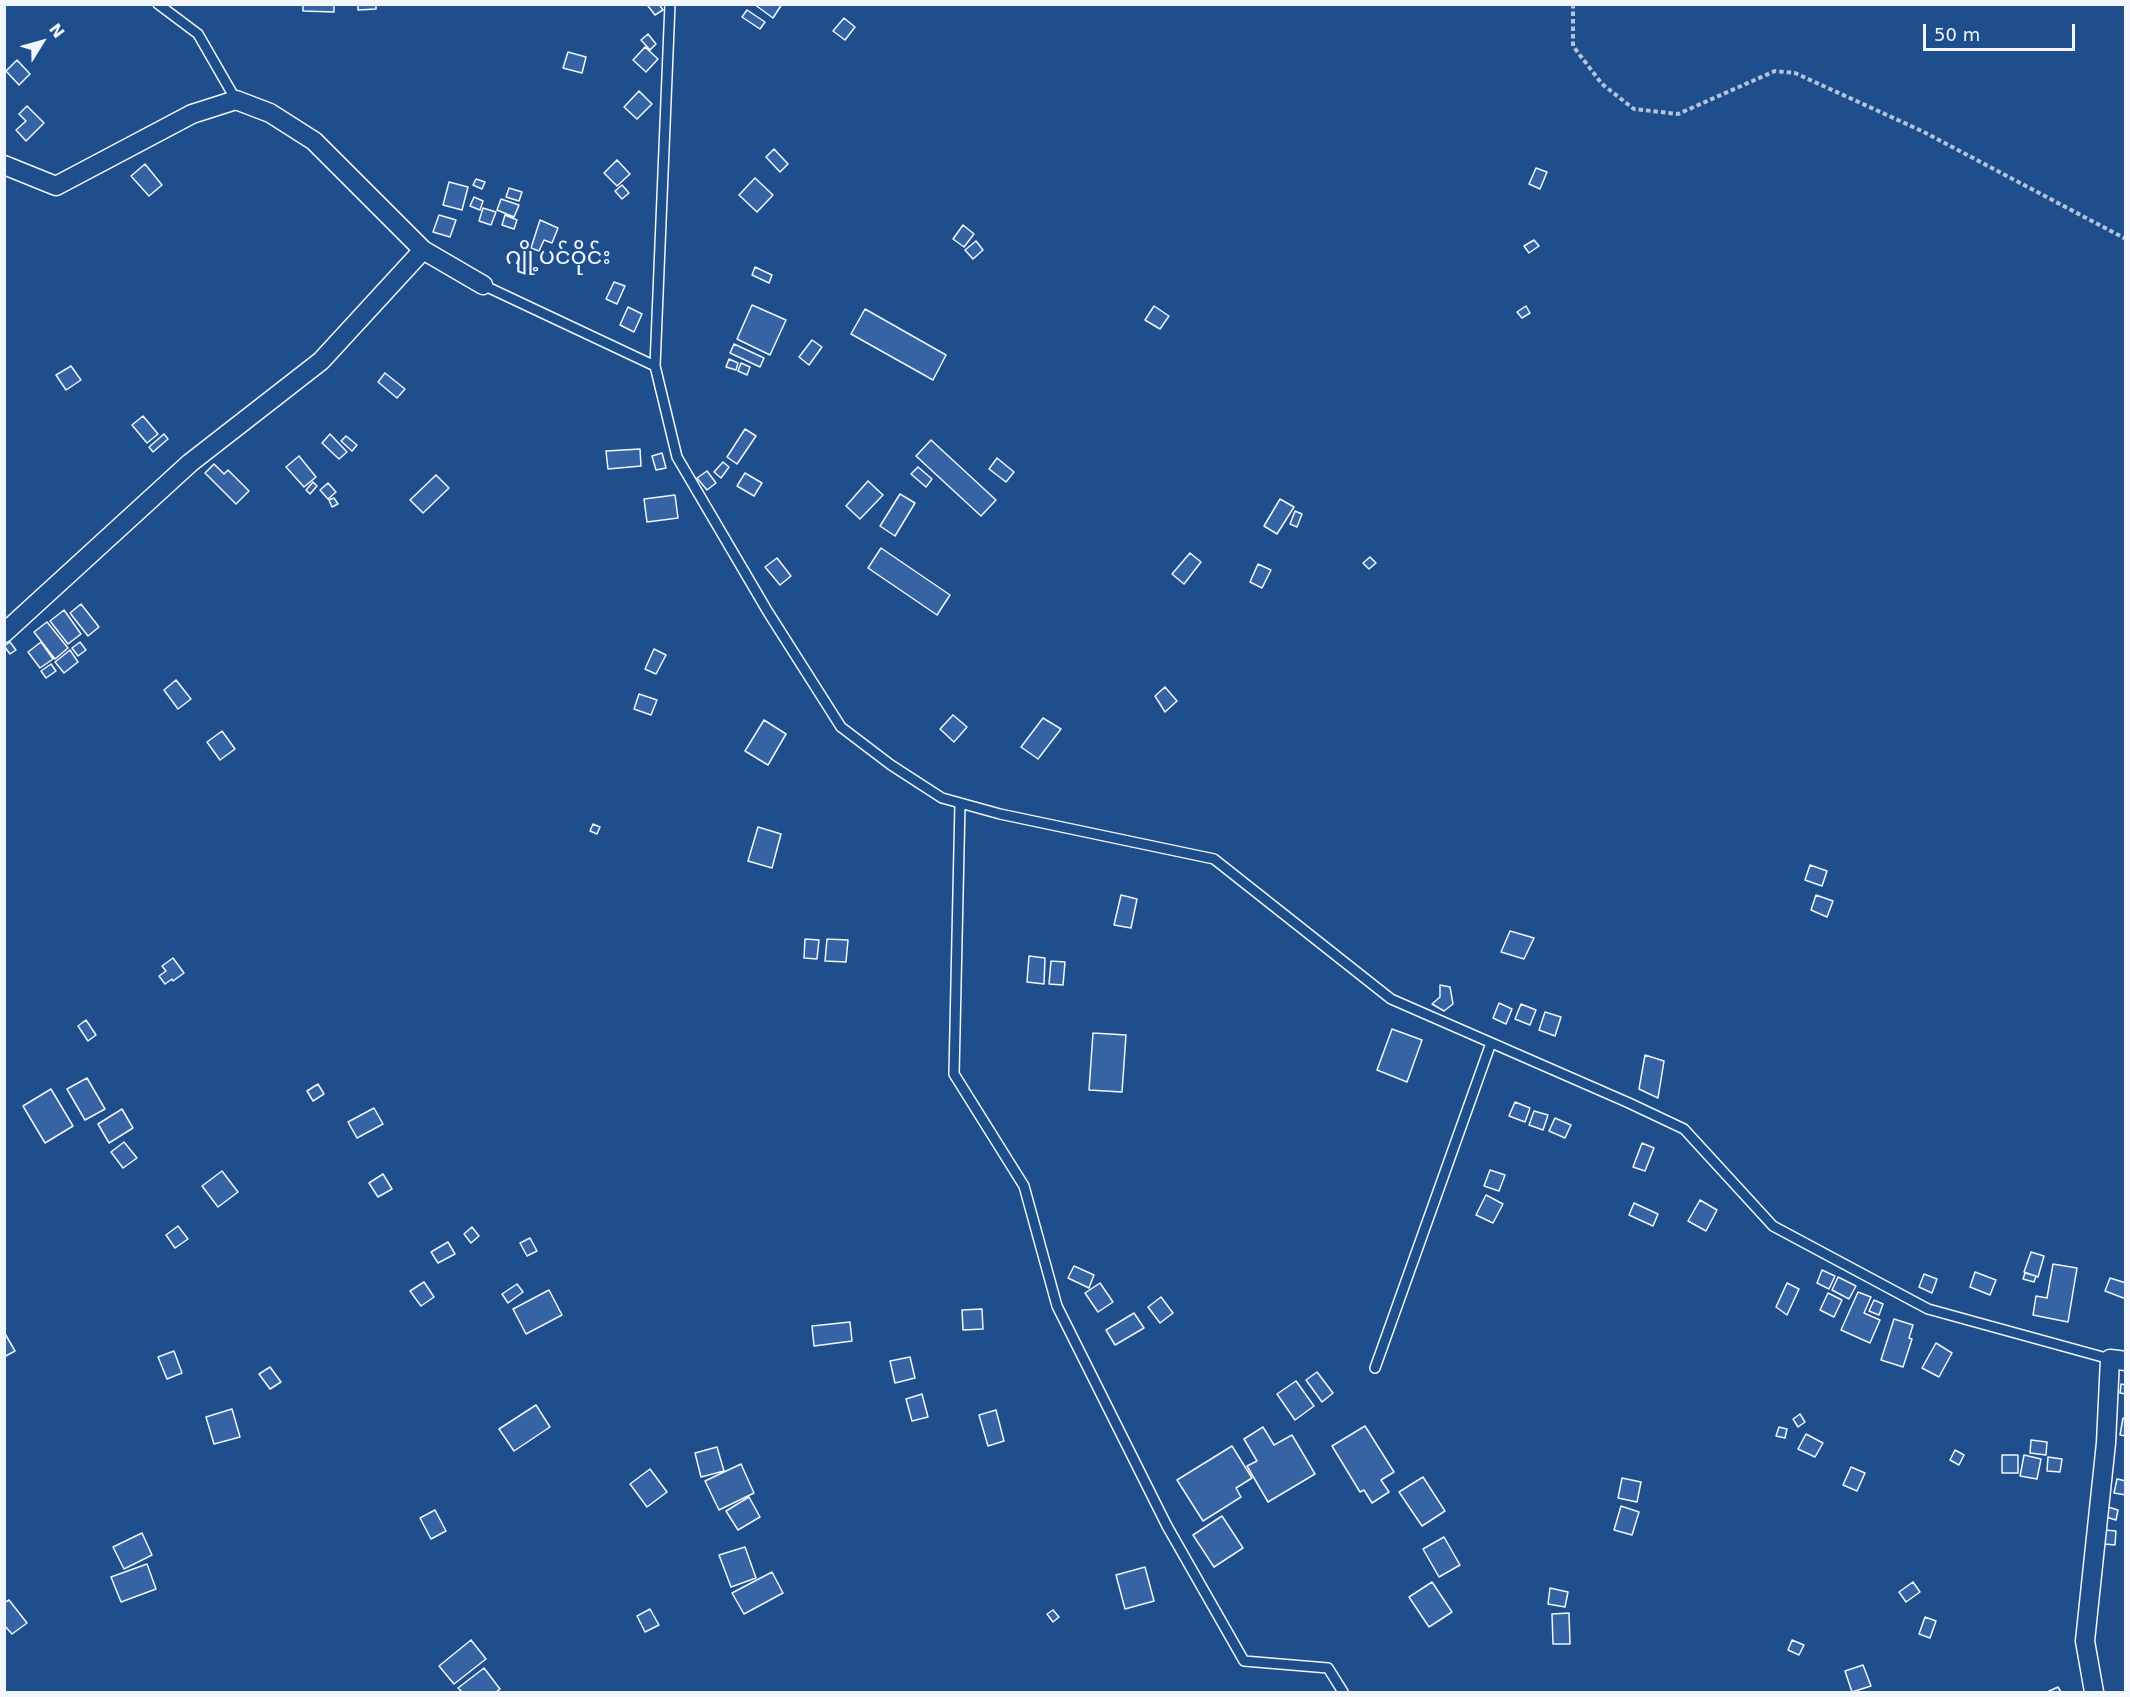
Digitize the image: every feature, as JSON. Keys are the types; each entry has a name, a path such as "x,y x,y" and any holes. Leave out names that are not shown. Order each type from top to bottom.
{"street":[{"path":"4,165 56,186 192,114 236,100 270,113 314,141 423,250 483,285"},
{"path":"4,633 190,463 321,361 423,250"},
{"path":"2094,1692 2085,1641 2106,1443 2118,1360"}],"lane":[{"path":"158,4 198,34 236,100"},
{"path":"670,4 655,366 677,458 768,612 842,727 942,798 1000,814 1214,859 1391,999 1684,1129 1773,1226 1928,1309 2118,1360"},
{"path":"483,285 655,366"},
{"path":"960,802 954,1074 1023,1186 1057,1306 1167,1526 1244,1661 1328,1668 1343,1692"},
{"path":"1375,1368 1491,1043"}],"path":[{"path":"1574,4 1573,46 1602,84 1634,109 1678,114 1775,71 1795,74 1922,131 2126,239"}],"building":[{"path":"303,4 334,4 334,12 303,11"},
{"path":"358,4 376,4 376,9 358,10"},
{"path":"659,4 663,10 655,15 648,6"},
{"path":"754,4 782,4 773,18"},
{"path":"747,10 765,22 760,29 742,17"},
{"path":"844,18 855,27 845,40 833,31"},
{"path":"648,34 656,44 650,50 641,40"},
{"path":"645,47 658,59 646,72 633,60"},
{"path":"568,52 586,57 582,73 563,68"},
{"path":"17,60 30,74 19,85 6,71"},
{"path":"639,91 652,104 637,119 624,107"},
{"path":"27,106 44,123 26,141 16,130 26,121 19,114"},
{"path":"774,149 788,164 780,172 766,157"},
{"path":"617,160 630,174 617,186 604,173"},
{"path":"145,164 162,185 149,196 131,176"},
{"path":"1536,168 1547,172 1540,189 1529,184"},
{"path":"755,178 773,195 757,212 739,195"},
{"path":"476,179 485,182 482,189 473,185"},
{"path":"449,182 468,187 462,210 443,205"},
{"path":"622,185 629,193 622,199 615,191"},
{"path":"509,188 522,192 519,201 506,197"},
{"path":"474,197 483,201 480,210 470,206"},
{"path":"501,199 519,205 514,217 497,210"},
{"path":"483,208 496,212 491,225 479,221"},
{"path":"439,215 456,220 450,237 433,232"},
{"path":"505,215 517,220 514,229 502,225"},
{"path":"540,220 558,228 552,243 544,240 539,251 531,248"},
{"path":"963,225 974,234 964,247 953,239"},
{"path":"1534,240 1539,246 1529,253 1524,246"},
{"path":"976,241 983,250 973,259 965,250"},
{"path":"755,267 772,275 769,283 752,275"},
{"path":"614,282 625,286 617,304 606,299"},
{"path":"752,305 786,320 770,355 737,339"},
{"path":"1154,306 1169,316 1160,329 1145,320"},
{"path":"1526,306 1530,313 1522,318 1517,312"},
{"path":"628,307 642,314 634,332 620,325"},
{"path":"865,309 946,355 933,380 851,334"},
{"path":"812,340 822,347 809,365 799,357"},
{"path":"734,344 764,358 760,367 730,353"},
{"path":"729,359 738,363 736,370 726,367"},
{"path":"741,363 750,367 747,375 738,371"},
{"path":"71,366 81,380 66,390 56,375"},
{"path":"385,373 405,389 397,398 378,382"},
{"path":"143,416 158,434 147,443 132,425"},
{"path":"745,429 756,436 737,464 727,457"},
{"path":"164,434 168,439 153,452 149,447"},
{"path":"330,434 347,452 339,459 322,443"},
{"path":"346,436 357,445 352,451 341,441"},
{"path":"931,440 996,500 981,516 916,456"},
{"path":"640,449 641,466 608,469 606,451"},
{"path":"662,453 666,468 656,470 652,456"},
{"path":"299,456 316,477 304,487 286,467"},
{"path":"997,458 1014,472 1006,482 989,469"},
{"path":"723,462 729,467 721,478 714,472"},
{"path":"214,464 224,474 228,470 249,491 236,504 205,473"},
{"path":"918,467 932,479 926,487 911,474"},
{"path":"707,471 716,483 707,490 697,478"},
{"path":"745,473 762,483 754,496 737,486"},
{"path":"436,475 449,488 423,513 410,500"},
{"path":"868,481 883,495 860,519 846,506"},
{"path":"313,482 317,486 310,494 306,490"},
{"path":"328,483 336,492 328,499 320,490"},
{"path":"900,494 915,503 895,536 880,526"},
{"path":"675,495 678,518 647,522 644,499"},
{"path":"334,498 338,504 332,507 329,500"},
{"path":"1280,499 1294,507 1277,534 1264,526"},
{"path":"1295,511 1302,514 1297,527 1290,524"},
{"path":"881,548 950,595 937,615 868,568"},
{"path":"1190,553 1201,562 1184,584 1172,574"},
{"path":"1370,557 1376,563 1369,569 1363,563"},
{"path":"777,558 791,576 780,585 765,567"},
{"path":"1258,564 1271,570 1262,588 1250,582"},
{"path":"81,604 99,627 88,636 70,613"},
{"path":"64,610 81,634 68,644 50,621"},
{"path":"47,622 68,648 55,659 34,632"},
{"path":"10,642 16,650 10,654 4,646"},
{"path":"41,642 53,659 40,668 28,652"},
{"path":"80,642 86,650 78,656 72,648"},
{"path":"654,649 666,655 656,674 645,669"},
{"path":"70,650 78,662 64,673 55,662"},
{"path":"51,664 56,671 46,678 41,671"},
{"path":"176,680 191,699 178,709 164,690"},
{"path":"1165,687 1177,701 1165,712 1155,696"},
{"path":"639,694 657,700 651,715 634,709"},
{"path":"953,715 967,727 954,742 940,729"},
{"path":"1043,718 1061,729 1038,759 1021,747"},
{"path":"764,720 786,734 768,765 745,751"},
{"path":"222,731 235,749 220,760 207,742"},
{"path":"593,824 600,827 597,834 590,831"},
{"path":"758,827 781,834 772,868 748,861"},
{"path":"1810,865 1827,871 1822,886 1805,880"},
{"path":"1121,895 1137,899 1131,928 1114,925"},
{"path":"1816,895 1833,901 1827,917 1811,910"},
{"path":"1510,931 1534,938 1524,959 1501,952"},
{"path":"805,939 819,940 817,959 804,958"},
{"path":"827,939 848,940 846,962 825,961"},
{"path":"1029,956 1045,958 1044,984 1027,982"},
{"path":"173,958 184,973 165,984 159,976 166,971 162,966"},
{"path":"1051,961 1065,962 1063,985 1049,984"},
{"path":"1440,985 1450,987 1453,1004 1444,1011 1432,1004 1440,997"},
{"path":"1499,1003 1512,1009 1506,1024 1493,1018"},
{"path":"1521,1004 1536,1010 1530,1025 1515,1019"},
{"path":"1545,1012 1561,1017 1555,1036 1539,1030"},
{"path":"86,1020 96,1035 88,1041 78,1026"},
{"path":"1392,1029 1422,1040 1407,1082 1377,1070"},
{"path":"1093,1033 1126,1035 1122,1092 1089,1090"},
{"path":"1645,1055 1664,1061 1658,1098 1639,1089"},
{"path":"87,1078 105,1109 85,1120 67,1089"},
{"path":"318,1084 324,1094 313,1101 307,1091"},
{"path":"51,1089 73,1126 45,1143 23,1106"},
{"path":"1515,1102 1530,1108 1525,1122 1509,1116"},
{"path":"374,1108 383,1124 357,1138 348,1122"},
{"path":"122,1109 133,1128 109,1143 98,1124"},
{"path":"1534,1111 1548,1115 1543,1130 1529,1125"},
{"path":"1555,1118 1571,1125 1565,1138 1549,1131"},
{"path":"124,1142 137,1158 123,1168 111,1152"},
{"path":"1642,1143 1654,1148 1645,1171 1633,1167"},
{"path":"1490,1170 1505,1175 1499,1191 1484,1186"},
{"path":"222,1171 238,1192 218,1207 202,1186"},
{"path":"383,1174 392,1189 378,1197 369,1183"},
{"path":"1486,1195 1503,1204 1493,1223 1476,1215"},
{"path":"1700,1200 1717,1210 1706,1231 1688,1221"},
{"path":"1634,1203 1658,1214 1653,1226 1629,1215"},
{"path":"178,1226 188,1239 175,1248 166,1235"},
{"path":"472,1227 479,1236 471,1243 464,1234"},
{"path":"530,1238 537,1251 527,1256 520,1243"},
{"path":"448,1242 455,1254 438,1263 431,1252"},
{"path":"2031,1252 2044,1256 2038,1277 2024,1272"},
{"path":"2053,1264 2077,1268 2068,1322 2033,1315 2036,1296 2047,1298"},
{"path":"1074,1266 1094,1275 1089,1288 1068,1278"},
{"path":"1822,1270 1835,1276 1829,1289 1817,1283"},
{"path":"1975,1272 1996,1280 1990,1295 1970,1287"},
{"path":"2025,1273 2036,1276 2034,1282 2023,1279"},
{"path":"1924,1274 1937,1279 1932,1293 1919,1287"},
{"path":"1838,1277 1856,1286 1849,1299 1832,1290"},
{"path":"2110,1278 2126,1283 2126,1299 2105,1291"},
{"path":"424,1282 434,1297 421,1306 410,1291"},
{"path":"1100,1283 1113,1302 1098,1312 1085,1293"},
{"path":"1787,1283 1799,1289 1787,1315 1776,1307"},
{"path":"517,1284 523,1292 508,1303 502,1294"},
{"path":"549,1290 562,1315 526,1334 513,1309"},
{"path":"1858,1292 1871,1297 1864,1313 1880,1320 1870,1343 1841,1330"},
{"path":"1828,1293 1842,1300 1834,1317 1820,1310"},
{"path":"1161,1297 1173,1313 1160,1323 1148,1307"},
{"path":"1874,1300 1883,1304 1879,1315 1869,1311"},
{"path":"982,1309 983,1329 963,1330 962,1310"},
{"path":"1134,1313 1144,1328 1115,1345 1106,1330"},
{"path":"1894,1319 1913,1325 1909,1338 1912,1339 1903,1367 1881,1360"},
{"path":"850,1322 852,1341 814,1346 812,1326"},
{"path":"4,1332 15,1351 4,1357"},
{"path":"1936,1343 1952,1353 1939,1377 1922,1368"},
{"path":"174,1351 182,1373 167,1379 158,1357"},
{"path":"910,1357 915,1378 895,1383 890,1361"},
{"path":"270,1367 281,1382 270,1389 259,1374"},
{"path":"1317,1372 1333,1393 1322,1402 1306,1380"},
{"path":"1296,1381 1314,1406 1295,1420 1277,1394"},
{"path":"2121,1384 2126,1385 2126,1394 2120,1393"},
{"path":"922,1394 928,1417 912,1421 906,1399"},
{"path":"536,1405 550,1427 514,1451 499,1429"},
{"path":"232,1409 240,1437 214,1444 206,1417"},
{"path":"996,1410 1004,1441 988,1446 979,1415"},
{"path":"1800,1414 1805,1422 1798,1427 1793,1419"},
{"path":"2123,1418 2126,1419 2126,1436 2120,1435"},
{"path":"1365,1426 1394,1472 1381,1480 1389,1492 1372,1503 1364,1490 1360,1492 1332,1446"},
{"path":"1263,1427 1274,1445 1292,1435 1315,1474 1268,1502 1247,1466 1257,1461 1244,1439"},
{"path":"1779,1427 1787,1429 1785,1438 1776,1436"},
{"path":"1806,1434 1823,1443 1815,1457 1798,1449"},
{"path":"2031,1440 2047,1442 2046,1455 2030,1453"},
{"path":"1232,1446 1252,1478 1236,1488 1241,1497 1203,1521 1177,1480"},
{"path":"717,1447 724,1471 701,1477 695,1453"},
{"path":"1955,1450 1964,1455 1959,1465 1950,1460"},
{"path":"2002,1455 2018,1455 2018,1473 2002,1473"},
{"path":"2024,1455 2041,1459 2037,1479 2020,1476"},
{"path":"2048,1457 2062,1459 2060,1472 2047,1471"},
{"path":"741,1464 754,1493 719,1510 705,1481"},
{"path":"1851,1467 1865,1473 1857,1491 1843,1485"},
{"path":"650,1469 667,1492 647,1507 630,1484"},
{"path":"1423,1477 1445,1511 1422,1526 1399,1492"},
{"path":"1622,1478 1641,1482 1637,1502 1618,1498"},
{"path":"2117,1479 2126,1481 2126,1495 2114,1493"},
{"path":"749,1497 760,1517 738,1530 726,1511"},
{"path":"1621,1506 1639,1512 1632,1535 1614,1530"},
{"path":"2108,1507 2118,1510 2116,1520 2106,1517"},
{"path":"435,1510 446,1531 431,1539 420,1518"},
{"path":"1222,1516 1243,1548 1214,1567 1193,1535"},
{"path":"2105,1530 2116,1531 2115,1545 2104,1544"},
{"path":"142,1533 152,1555 124,1569 113,1547"},
{"path":"1444,1537 1460,1565 1439,1577 1423,1549"},
{"path":"745,1547 756,1578 731,1587 719,1555"},
{"path":"147,1564 156,1589 121,1602 111,1577"},
{"path":"1145,1567 1154,1601 1125,1609 1116,1575"},
{"path":"772,1572 783,1593 744,1614 732,1593"},
{"path":"1432,1582 1452,1612 1429,1627 1409,1597"},
{"path":"1913,1582 1920,1592 1906,1602 1899,1592"},
{"path":"1550,1588 1568,1592 1565,1607 1548,1604"},
{"path":"9,1600 27,1623 12,1634 4,1625 4,1603"},
{"path":"650,1609 659,1625 645,1632 637,1616"},
{"path":"1053,1610 1059,1617 1053,1622 1047,1614"},
{"path":"1569,1613 1570,1644 1553,1644 1552,1614"},
{"path":"1925,1617 1936,1621 1930,1638 1919,1634"},
{"path":"471,1640 486,1659 454,1684 439,1666"},
{"path":"1792,1640 1804,1645 1799,1655 1788,1650"},
{"path":"1863,1665 1871,1686 1852,1692 1845,1671"},
{"path":"484,1668 500,1689 496,1692 462,1692 458,1688"},
{"path":"2058,1687 2061,1692 2047,1692"}],"district":[{"name":"ဂျို့ပင်ဝိုင်း","path":"558,258"}]}
